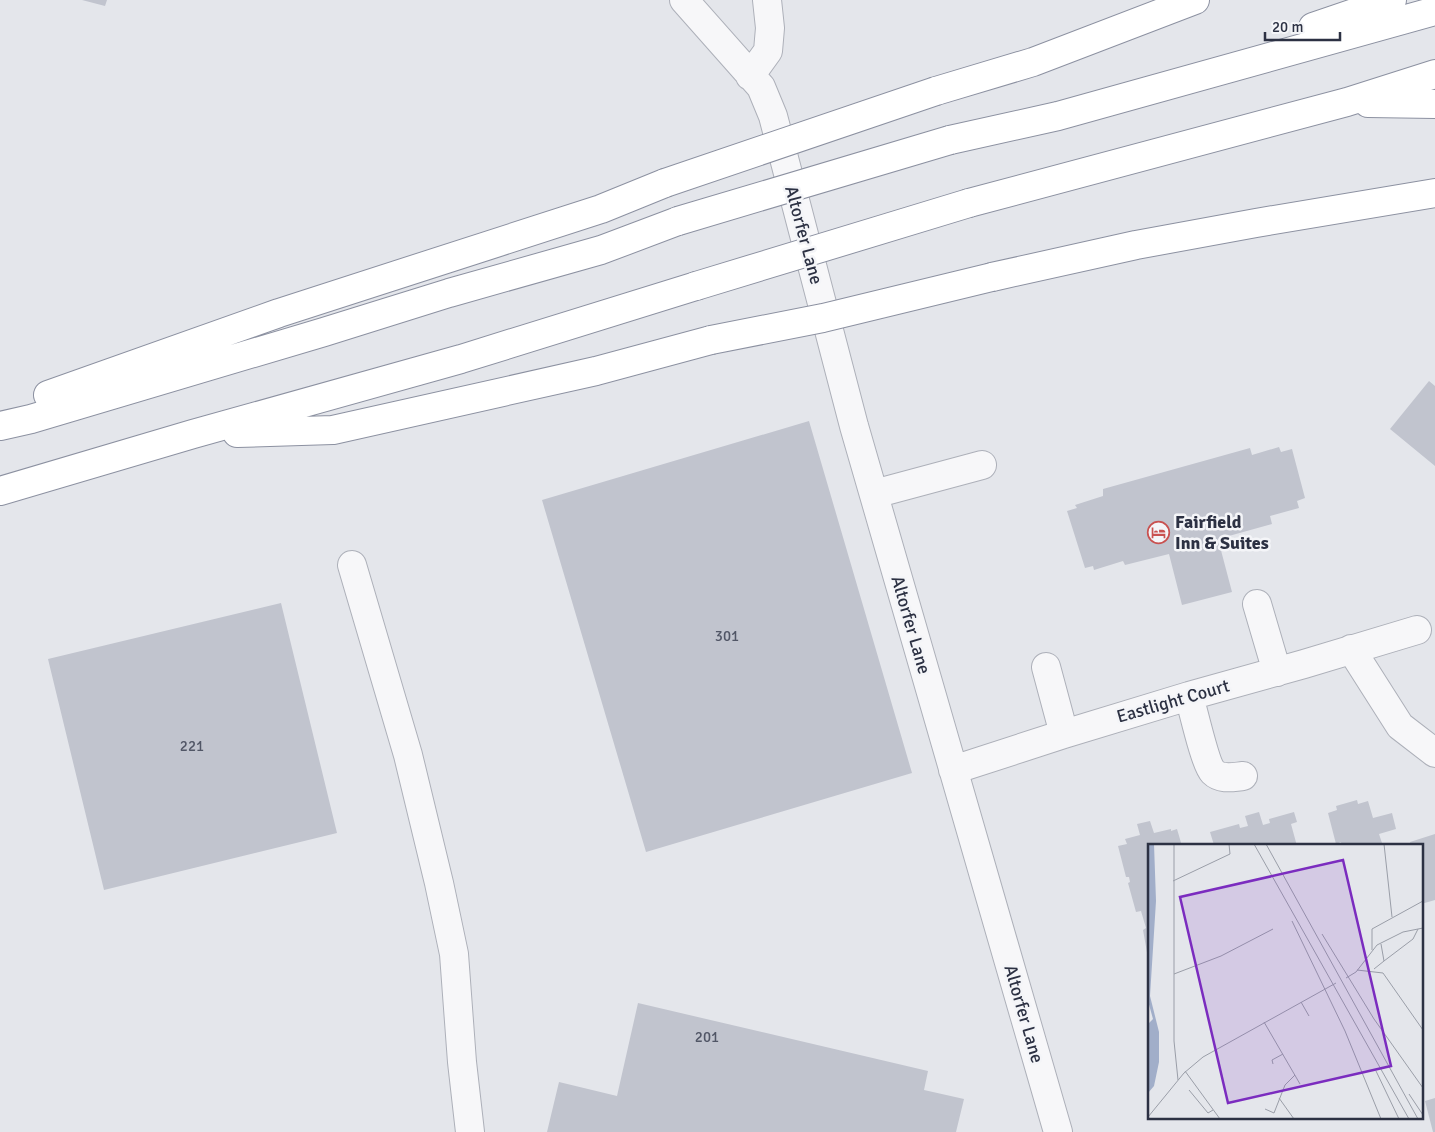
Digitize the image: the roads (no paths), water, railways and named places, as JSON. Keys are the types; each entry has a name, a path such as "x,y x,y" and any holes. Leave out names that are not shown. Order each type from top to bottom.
{"highway":[{"path":"0,416 15,407 228,331 401,272 601,209 665,183 936,91 1032,62 1195,0"},
{"path":"1058,116 1392,0"},
{"path":"0,426 31,419 449,293 601,250 678,221 950,140 1058,116 1435,11"},
{"path":"0,491 193,434 461,359 969,203 1347,102 1435,74"},
{"path":"1347,102 1435,104"},
{"path":"193,434 333,430 596,371 711,340 822,318 1136,245 1435,193"}],"street":[{"name":"Altorfer Lane","path":"684,0 761,87 772,116 874,494 1058,1132"},
{"path":"750,76 768,51 770,28 767,0"},
{"path":"874,494 982,465"},
{"path":"352,565 408,755 454,954 462,1062 470,1132"},
{"path":"1257,604 1277,672"},
{"name":"Eastlight Court","path":"953,770 1189,696 1277,672 1405,633"},
{"path":"1351,649 1400,726 1435,753"},
{"path":"1046,668 1064,734"},
{"path":"1189,696 1207,759 1213,772 1228,778 1243,776"}],"place":[{"name":"Fairfield Inn & Suites","path":"1159,532"}]}
